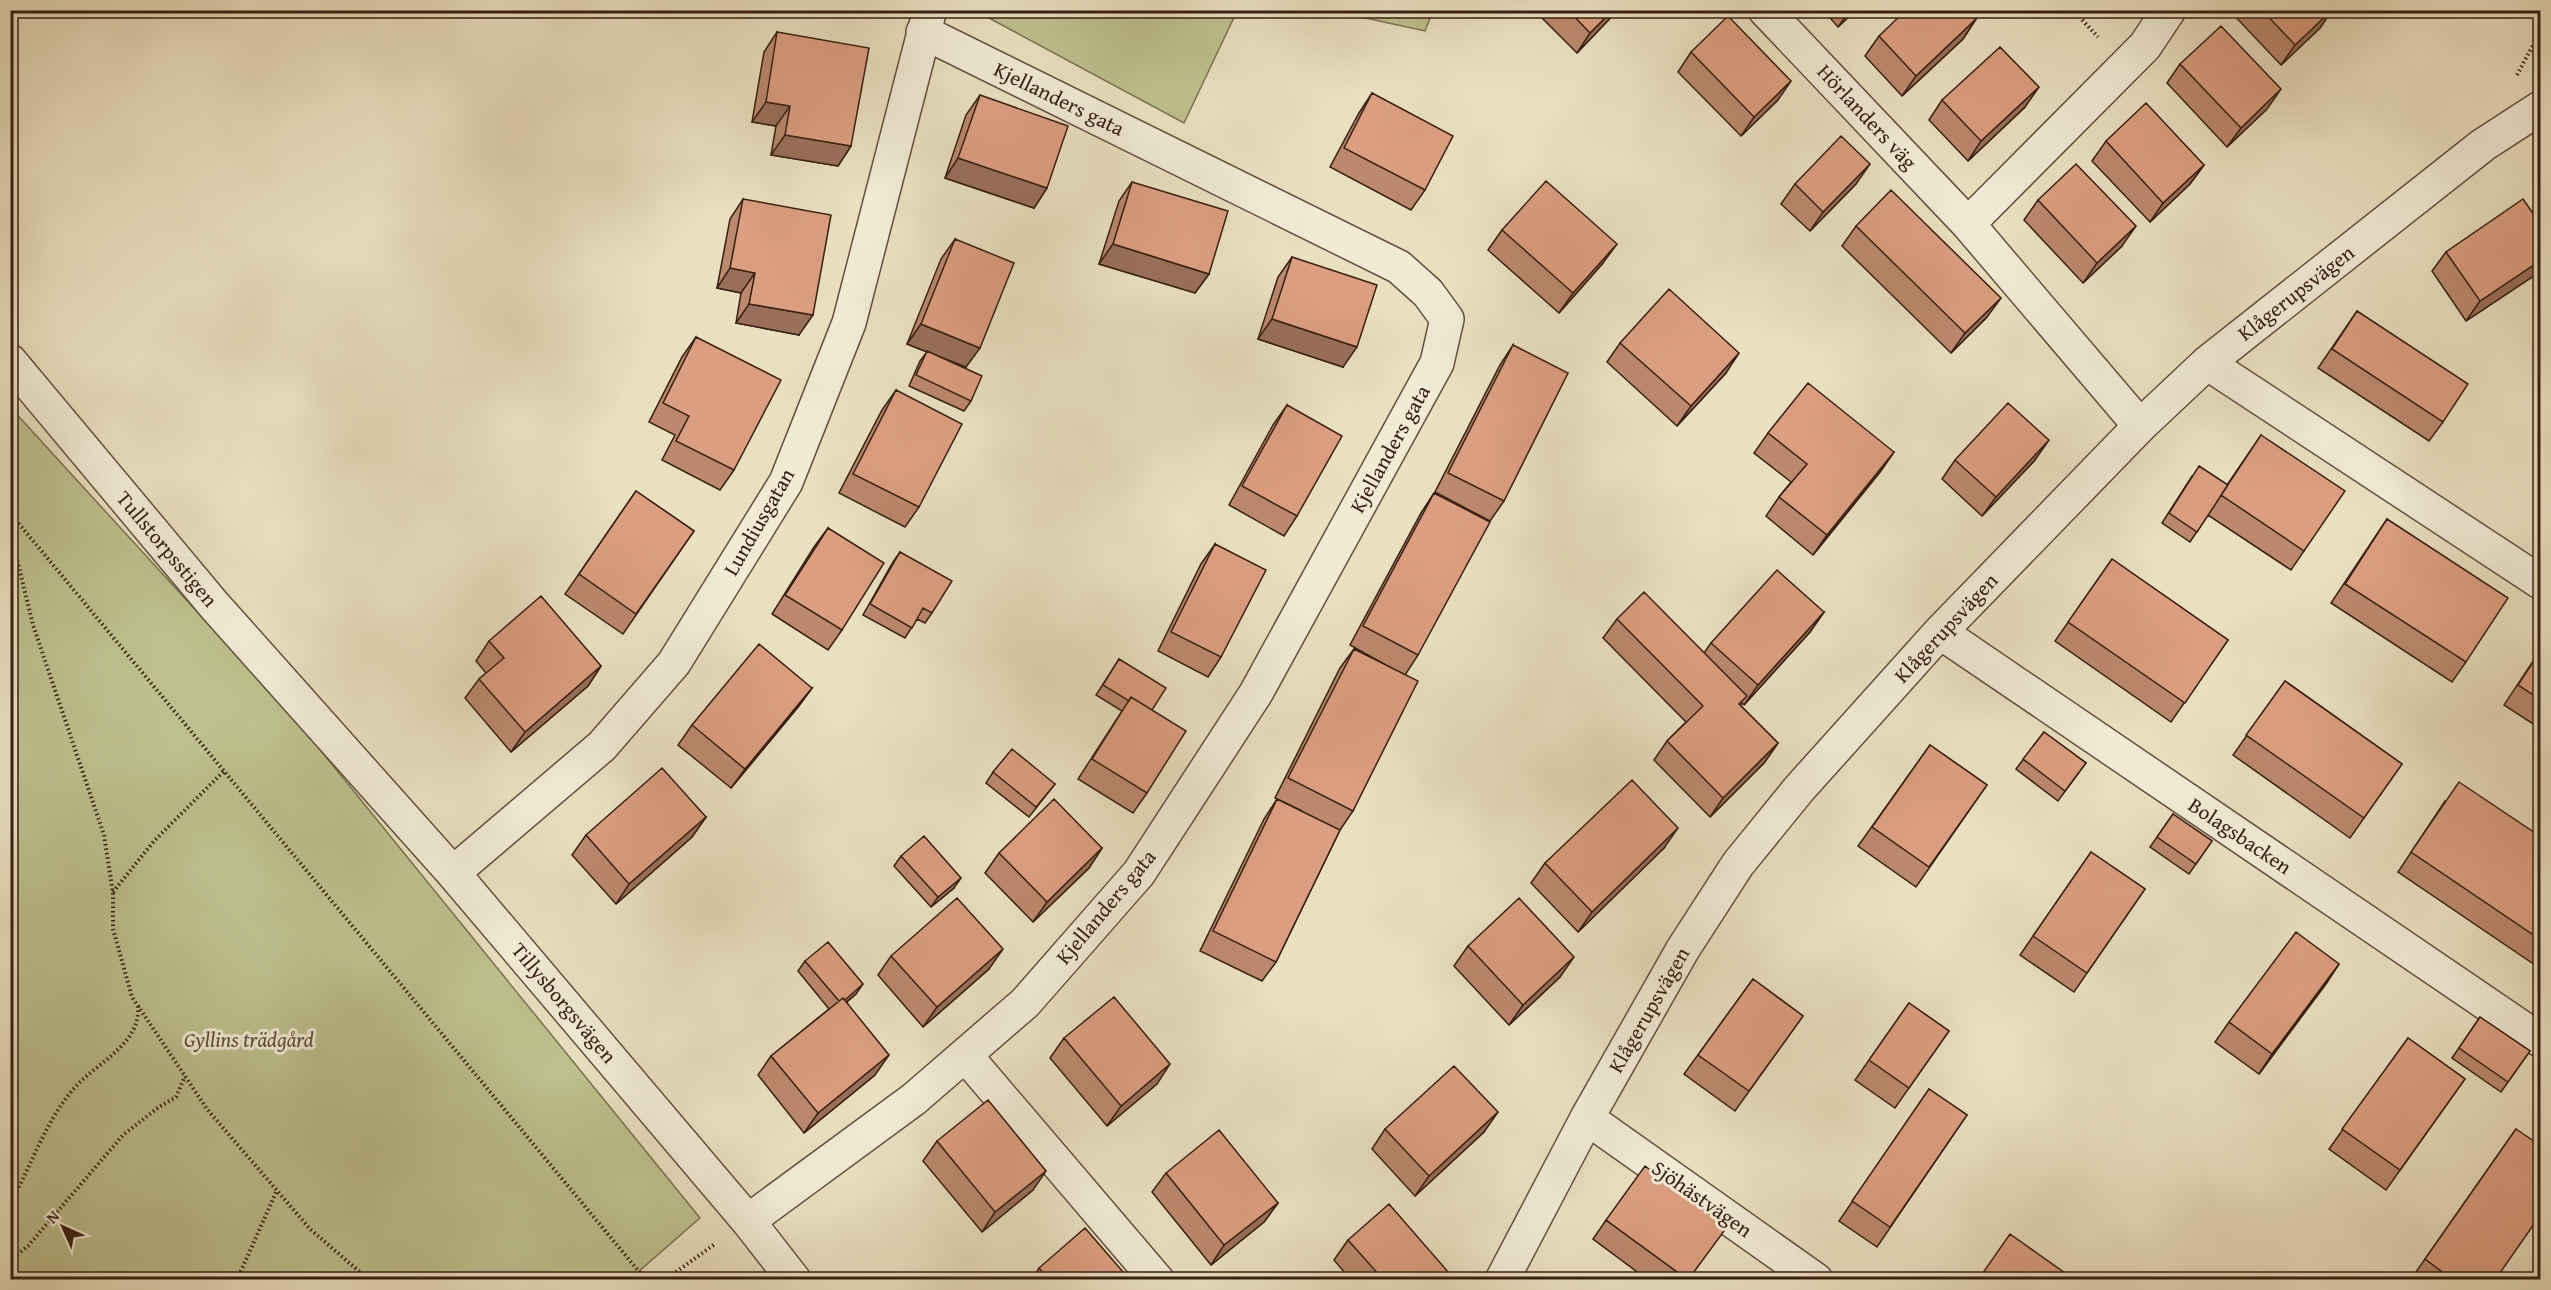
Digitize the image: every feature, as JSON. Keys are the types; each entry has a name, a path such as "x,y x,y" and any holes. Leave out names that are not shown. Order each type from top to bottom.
{"street":[{"name":"Hörlanders väg","path":"1765,10 1968,224 2140,426"},
{"path":"1968,224 2145,46 2169,10"},
{"name":"Lundiusgatan","path":"453,873 602,746 666,672 786,482 849,323 926,21"},
{"name":"Kjellanders gata","path":"748,1221 914,1099 1025,1003 1139,873 1256,693 1437,363 1447,319 1428,292 1399,267 926,21"},
{"name":"Klågerupsvägen","path":"1502,1280 1587,1118 1683,950 1738,864 1799,789 1940,632 2140,426 2207,363 2483,145 2541,108"},
{"name":"Tullstorpsstigen","path":"10,362 214,605 328,732"},
{"path":"2207,363 2541,582"},
{"name":"Bolagsbacken","path":"1940,632 2541,1040"},
{"name":"Tillysborgsvägen","path":"328,732 453,873 748,1221 794,1280"},
{"path":"965,1055 1157,1280"},
{"name":"Sjöhästvägen","path":"1587,1118 1816,1280"}],"path":[{"path":"10,513 646,1280"},
{"path":"10,530 33,625 104,835 113,893 113,929 132,997 207,1109 310,1229 369,1280"},
{"path":"113,893 154,841 224,771"},
{"path":"10,1203 58,1108 79,1084 129,1038 139,1019 138,1006"},
{"path":"10,1260 28,1245 123,1135 176,1097 185,1076"},
{"path":"237,1280 277,1190"},
{"path":"664,1280 748,1221"}],"green space":[{"path":"976,11 1237,11 1184,123"},
{"path":"1333,11 1433,11 1425,31"},
{"name":"Gyllins trädgård","path":"10,407 296,720 700,1218 630,1279 11,1279"}],"building":[{"path":"1568,10 1613,10 1590,33"},
{"path":"1906,10 1968,10 1976,19 1916,76 1879,36"},
{"path":"2262,10 2332,10 2295,45"},
{"path":"1728,16 1791,81 1754,117 1691,52"},
{"path":"2221,26 2281,89 2241,128 2180,64"},
{"path":"777,32 869,48 851,146 785,135 790,106 766,102"},
{"path":"2000,47 2039,87 1981,141 1942,100"},
{"path":"1372,93 1453,136 1425,190 1344,148"},
{"path":"980,95 1068,126 1047,188 958,158"},
{"path":"2146,103 2204,165 2163,203 2106,141"},
{"path":"1841,136 1870,164 1823,212 1795,184"},
{"path":"2076,164 2136,226 2097,263 2038,200"},
{"path":"1546,181 1617,244 1573,293 1502,230"},
{"path":"1132,182 1228,211 1209,274 1113,244"},
{"path":"1891,190 2001,298 1965,333 1856,226"},
{"path":"743,199 831,215 813,315 749,304 755,273 730,268"},
{"path":"2523,199 2541,225 2541,260 2480,301 2446,252"},
{"path":"955,239 1014,263 980,348 921,324"},
{"path":"1292,257 1377,285 1357,347 1272,319"},
{"path":"1669,289 1739,353 1691,406 1620,343"},
{"path":"2357,311 2468,384 2443,422 2332,349"},
{"path":"696,337 781,380 734,470 676,441 689,416 663,403"},
{"path":"1513,345 1568,373 1504,501 1448,473"},
{"path":"927,351 982,376 971,401 916,375"},
{"path":"1808,383 1894,452 1827,535 1779,497 1807,464 1768,433"},
{"path":"896,390 962,424 919,507 853,474"},
{"path":"2008,403 2049,440 1996,497 1955,460"},
{"path":"1287,405 1342,436 1297,516 1242,486"},
{"path":"2261,435 2345,491 2304,551 2221,495"},
{"path":"2199,466 2228,485 2197,532 2169,513"},
{"path":"636,491 694,531 636,614 579,574"},
{"path":"1434,493 1490,522 1418,655 1363,626"},
{"path":"2387,519 2508,598 2466,662 2345,584"},
{"path":"828,528 884,563 842,630 785,595"},
{"path":"1215,544 1266,570 1221,657 1171,632"},
{"path":"900,552 952,581 932,613 923,608 912,628 870,604"},
{"path":"2112,559 2228,640 2185,703 2068,622"},
{"path":"1777,570 1824,612 1758,685 1711,643"},
{"path":"1644,592 1747,696 1739,704 1778,743 1723,798 1667,741 1703,706 1617,619"},
{"path":"541,596 601,666 525,732 479,679 504,658 489,641"},
{"path":"759,644 812,688 745,769 692,725"},
{"path":"1354,649 1418,681 1353,811 1288,778"},
{"path":"2541,650 2541,700 2518,685"},
{"path":"1119,659 1166,688 1152,710 1131,697 1129,701 1103,685"},
{"path":"2285,681 2402,764 2364,818 2246,735"},
{"path":"1131,697 1186,731 1147,793 1092,759"},
{"path":"2044,732 2086,763 2065,791 2023,759"},
{"path":"1930,745 1987,785 1929,867 1872,827"},
{"path":"1012,749 1055,784 1036,807 993,772"},
{"path":"662,768 706,817 629,884 586,835"},
{"path":"1632,780 1678,828 1592,912 1545,863"},
{"path":"2459,782 2541,837 2541,940 2411,852"},
{"path":"1054,799 1102,848 1047,902 999,853"},
{"path":"1277,799 1340,830 1276,962 1213,931"},
{"path":"2173,814 2212,841 2196,864 2157,837"},
{"path":"924,836 961,878 938,897 901,856"},
{"path":"2091,852 2145,889 2087,973 2033,936"},
{"path":"957,898 1003,949 937,1007 891,956"},
{"path":"1519,898 1574,957 1523,1005 1468,946"},
{"path":"2296,932 2339,964 2272,1054 2229,1022"},
{"path":"828,942 863,984 845,1000 843,998 839,1001 805,961"},
{"path":"1753,979 1803,1016 1749,1091 1698,1055"},
{"path":"1114,997 1170,1064 1121,1106 1064,1038"},
{"path":"843,998 889,1055 818,1113 771,1056"},
{"path":"1909,1003 1949,1031 1909,1088 1869,1060"},
{"path":"2480,1017 2530,1051 2508,1082 2459,1048"},
{"path":"2408,1038 2465,1079 2400,1170 2342,1129"},
{"path":"1454,1066 1498,1112 1429,1176 1385,1129"},
{"path":"1929,1089 1967,1115 1890,1227 1852,1201"},
{"path":"988,1100 1046,1171 995,1212 937,1141"},
{"path":"2516,1129 2541,1146 2541,1214 2495,1280 2453,1280 2425,1259"},
{"path":"1219,1130 1278,1203 1224,1245 1166,1173"},
{"path":"1645,1166 1727,1227 1688,1280 1606,1220"},
{"path":"1389,1204 1449,1273 1442,1280 1376,1280 1380,1276 1348,1240"},
{"path":"1085,1228 1130,1280 1049,1280 1039,1268"},
{"path":"2010,1234 2075,1280 1978,1280"},
{"path":"1567,1274 1574,1280 1562,1280"}]}
